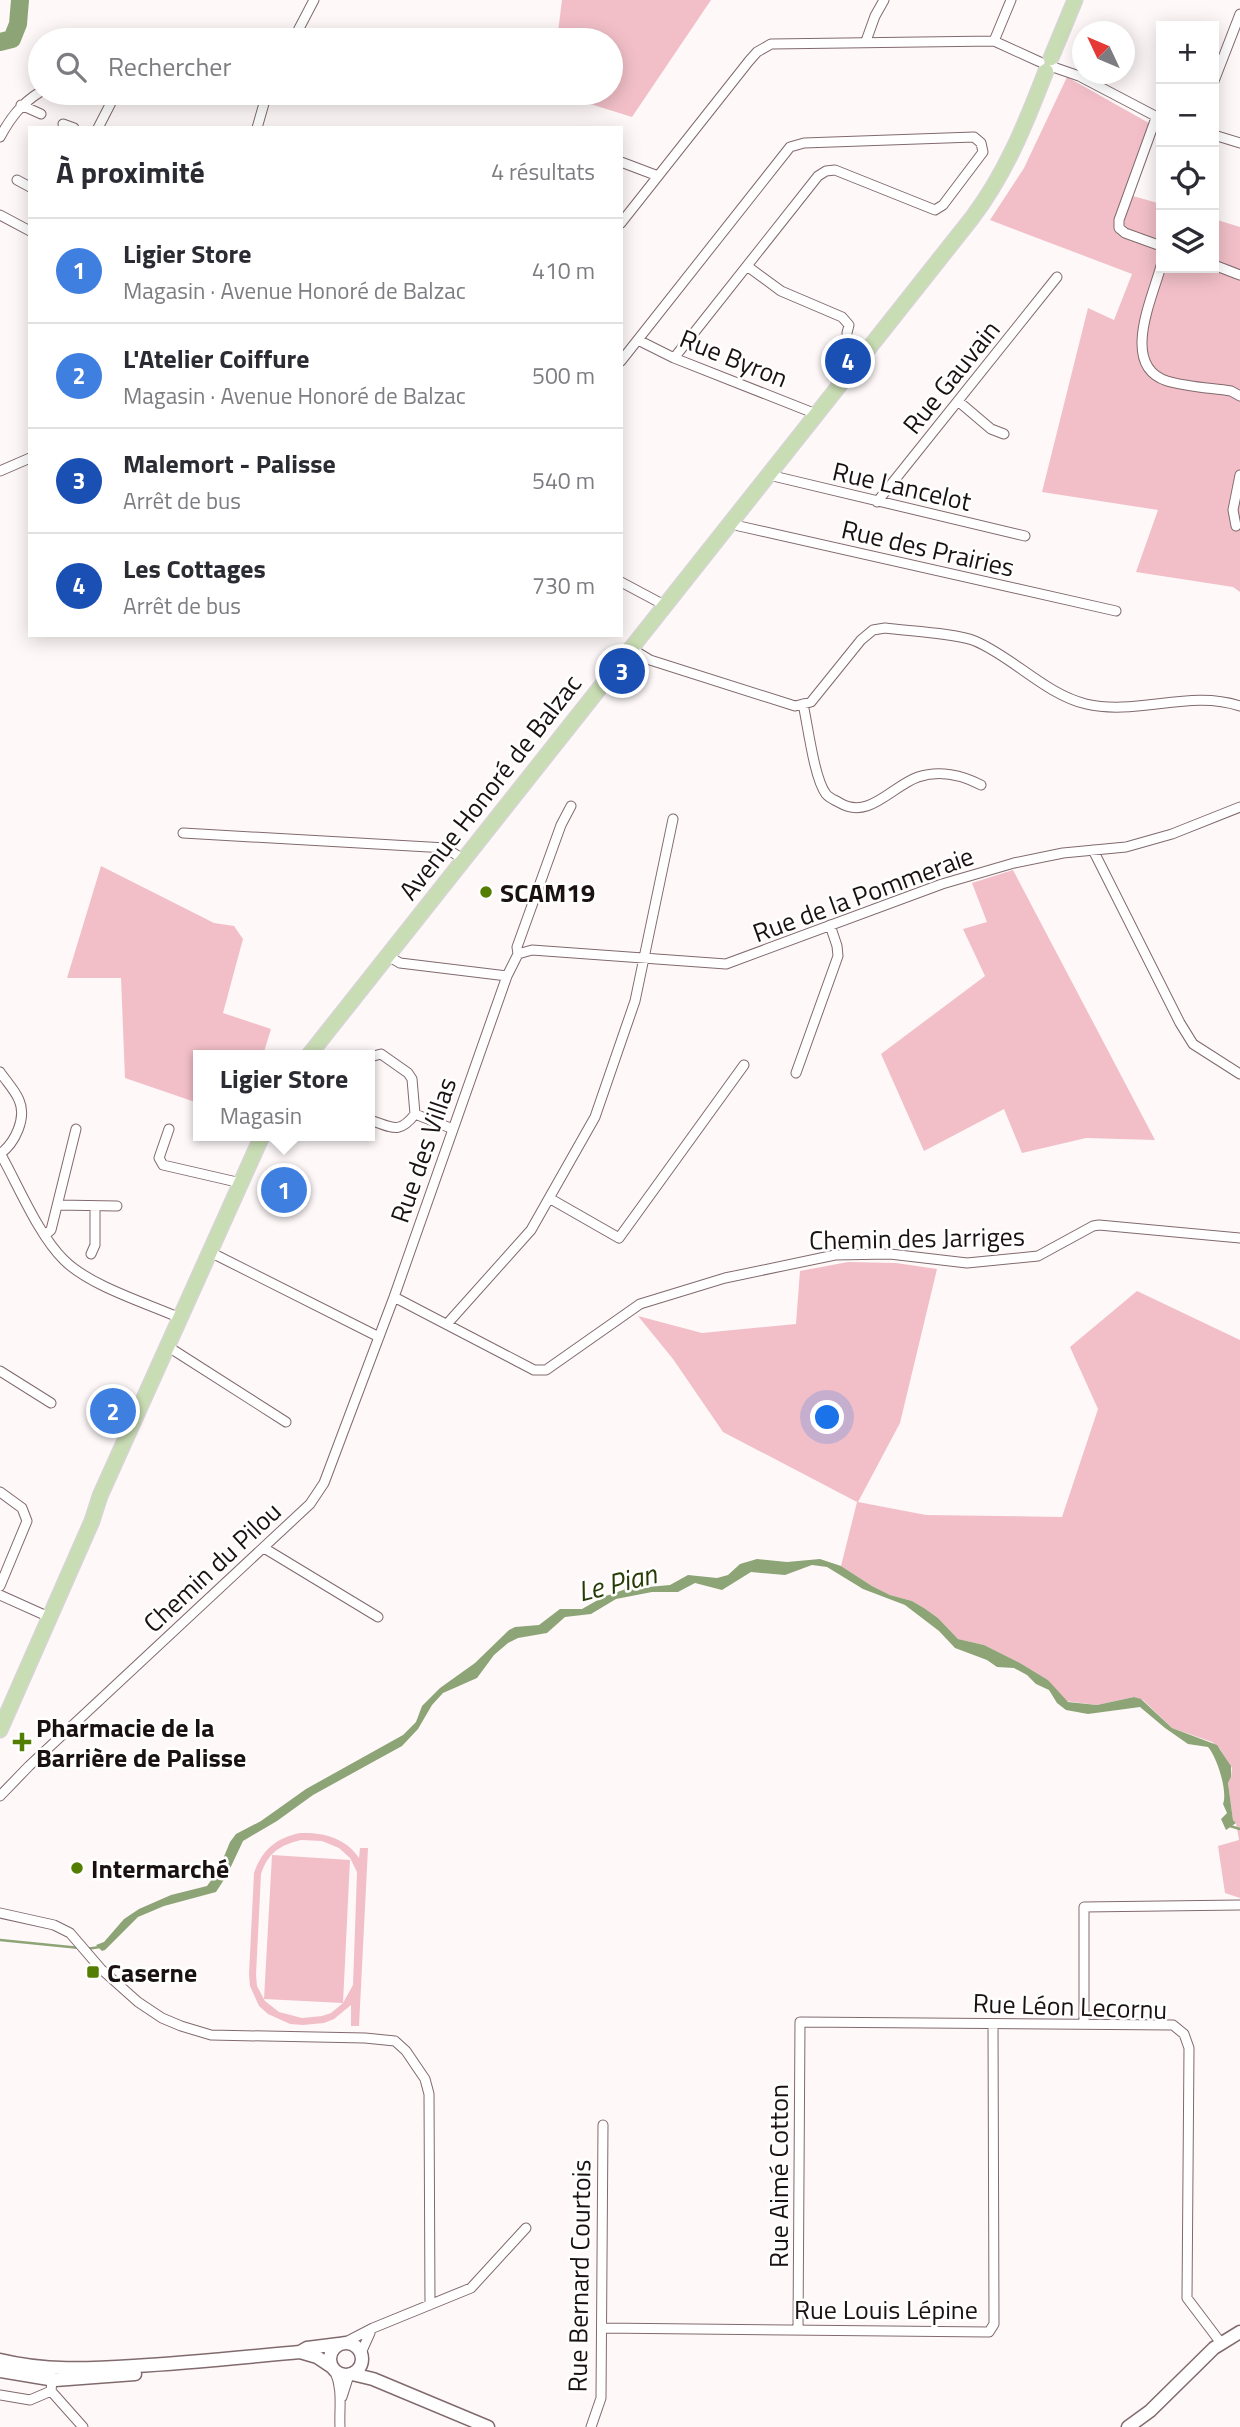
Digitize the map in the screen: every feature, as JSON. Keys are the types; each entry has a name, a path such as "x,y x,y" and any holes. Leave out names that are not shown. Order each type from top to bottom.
{"main road":[{"name":"Avenue Honoré de Balzac","path":"313,1050 985,201 1021,136 1074,0"},
{"path":"0,1730 84,1520 100,1496 260,1141"},
{"path":"0,1709 45,1616"}],"street":[{"path":"299,28 313,0"},
{"path":"866,41 884,0"},
{"path":"994,41 1011,0"},
{"path":"1219,68 1240,15"},
{"path":"623,220 757,52 771,44 994,41 1079,76 1156,116"},
{"path":"0,137 11,117 28,100"},
{"path":"21,105 41,114"},
{"path":"99,126 110,105"},
{"path":"258,126 264,105"},
{"path":"63,124 68,126"},
{"path":"1156,126 1119,220 1119,228 1125,233 1156,244"},
{"path":"623,359 790,146 804,143 974,137 981,143 983,152 943,205 935,210 835,170 818,176 674,358"},
{"path":"1219,137 1240,143"},
{"path":"623,163 658,176"},
{"path":"17,180 28,186"},
{"path":"0,215 28,230"},
{"path":"747,266 781,292 842,317 849,325 847,333"},
{"path":"1219,267 1240,275"},
{"path":"1159,273 1141,341 1142,357 1149,371 1166,381 1231,391 1240,397"},
{"name":"Rue Gauvain","path":"877,502 1057,277"},
{"name":"Rue Byron","path":"638,340 674,358 816,414"},
{"path":"958,401 991,429 1004,435"},
{"path":"0,471 28,459"},
{"name":"Rue Lancelot","path":"769,475 1025,536"},
{"path":"1236,526 1233,510 1240,475"},
{"name":"Rue des Prairies","path":"732,523 1116,611"},
{"path":"623,583 666,606"},
{"path":"632,649 650,660 795,706 811,702 861,640 873,630 885,628 971,639 1084,704 1112,707 1196,700 1227,701 1240,706"},
{"path":"803,704 820,780 827,795 845,805 863,808 917,777 942,774 967,778 981,785"},
{"path":"388,956 400,962 507,975 519,954 517,947 561,825 571,806"},
{"name":"Rue de la Pommeraie","path":"519,954 531,950 726,964 942,884 1014,863 1063,853 1126,847 1172,834 1240,807"},
{"path":"447,1324 531,1230 595,1117 635,1001 673,819"},
{"path":"183,833 446,848 464,860"},
{"path":"1093,850 1193,1044 1240,1074"},
{"path":"796,1073 838,956 830,925"},
{"name":"Rue des Villas","path":"379,1337 507,975"},
{"path":"375,1056 381,1054 408,1073 412,1079 415,1114 405,1126 396,1129 375,1122"},
{"path":"549,1198 619,1238 744,1065"},
{"path":"0,1073 20,1102 20,1126 10,1147 0,1154 45,1235 64,1261 83,1276 180,1318"},
{"path":"415,1114 453,1129"},
{"path":"45,1235 51,1230 76,1129"},
{"path":"169,1129 159,1158 163,1165 241,1183"},
{"path":"58,1205 117,1206"},
{"path":"92,1254 95,1245 95,1206"},
{"name":"Chemin des Jarriges","path":"394,1297 534,1370 547,1370 640,1304 725,1278 835,1255 890,1254 967,1263 1038,1256 1099,1225 1240,1238"},
{"path":"210,1252 379,1337"},
{"name":"Chemin du Pilou","path":"0,1794 310,1504 324,1483 379,1337"},
{"path":"167,1346 286,1422"},
{"path":"0,1371 51,1403"},
{"path":"0,1492 22,1508 27,1521 0,1586"},
{"path":"264,1548 378,1617"},
{"path":"0,1595 45,1616"},
{"path":"1084,2024 1084,1907 1240,1905"},
{"path":"0,1913 54,1925 77,1939 89,1956 138,2002 162,2018 181,2026 211,2035 365,2038 394,2042 406,2051 425,2079 429,2095 429,2305"},
{"name":"Rue Léon Lecornu","path":"800,2022 1173,2025 1184,2035 1189,2048 1187,2298 1221,2343"},
{"name":"Rue Aimé Cotton","path":"798,2330 800,2022"},
{"name":"Rue Louis Lépine","path":"602,2328 989,2332 993,2324 993,2024"},
{"name":"Rue Bernard Courtois","path":"591,2427 601,2398 603,2125"},
{"path":"300,2352 307,2348 356,2339 373,2328 471,2288 526,2228"},
{"path":"341,2398 351,2375 359,2369 367,2337 373,2328"},
{"path":"1128,2427 1150,2411 1221,2343 1240,2332"},
{"path":"342,2343 355,2346 373,2379"},
{"path":"340,2427 341,2398 331,2352 342,2343"},
{"path":"0,2360 74,2370 183,2364 300,2352 317,2357 333,2369 373,2379 488,2427"},
{"path":"0,2371 52,2385 141,2374 183,2364"},
{"path":"0,2366 21,2370 39,2367"},
{"path":"0,2395 30,2400 63,2374 128,2371 141,2366"},
{"path":"39,2367 83,2427"}],"shaded area":[{"path":"562,0 711,0 632,117 594,105 623,105 623,28 558,28"},
{"path":"1067,77 1072,80 1072,84 1079,84 1156,127 1133,196 1156,203 1156,273 1219,273 1219,221 1240,227 1240,592 1233,587 1136,572 1158,510 1042,492 1088,308 1114,320 1132,274 990,220 1024,168"},
{"path":"101,866 214,923 234,926 243,939 223,1013 271,1029 265,1050 193,1050 193,1101 125,1078 121,978 67,978"},
{"path":"1013,870 1155,1140 1086,1138 1022,1153 1004,1109 924,1151 881,1054 985,976 963,929 987,922 972,883"},
{"path":"848,1262 896,1263 937,1269 900,1423 858,1502 926,1515 1062,1517 1098,1409 1070,1347 1137,1291 1240,1340 1240,1898 1225,1893 1218,1846 1239,1840 1233,1820 1228,1783 1232,1768 1220,1749 1212,1742 1172,1728 1143,1700 1134,1697 1097,1705 1065,1701 1048,1680 1020,1663 984,1645 958,1639 924,1608 872,1586 841,1566 857,1502 723,1432 673,1359 638,1316 702,1333 796,1324 800,1271"},
{"path":"757,1559 787,1562 820,1559 841,1566 872,1586 924,1608 958,1639 984,1645 1020,1663 1048,1680 1068,1702 1097,1705 1134,1697 1141,1699 1172,1728 1217,1745 1231,1766 1228,1783 1233,1820 1236,1823 1226,1830 1221,1819 1227,1813 1223,1804 1223,1783 1215,1758 1208,1747 1188,1744 1140,1707 1088,1714 1066,1710 1057,1703 1049,1690 1036,1684 1027,1675 1014,1668 997,1667 987,1660 955,1648 939,1631 905,1605 863,1589 827,1567 812,1565 785,1575 751,1572 722,1590 695,1583 678,1592 652,1592 616,1599 591,1614 565,1617 547,1633 518,1638 508,1643 494,1655 477,1678 443,1693 432,1705 418,1729 402,1746 313,1795 243,1841 216,1892 164,1906 138,1917 105,1950 102,1951 96,1945 104,1942 124,1919 139,1909 171,1895 207,1886 218,1871 236,1834 261,1821 306,1789 403,1735 416,1722 422,1706 440,1688 475,1663 509,1630 539,1625 560,1609 582,1609 603,1597 626,1589 670,1585 688,1575 717,1578 728,1575 740,1564"},
{"path":"291,1835 325,1835 341,1841 359,1858 360,1848 368,1848 359,2026 351,2026 351,2005 334,2019 324,2023 290,2024 268,2014 259,2006 250,1986 254,1873 271,1846","holes":["301,1840 322,1841 339,1848 350,1858 357,1872 353,1985 343,2003 331,2013 302,2018 279,2012 265,2001 257,1986 261,1874 276,1851"]},
{"path":"272,1855 350,1860 343,2003 264,1999"}],"waterway":[{"path":"0,42 12,39 18,24 20,0"},
{"name":"Le Pian","path":"1230,1826 1240,1829"},
{"name":"Le Pian","path":"0,1940 80,1948"},
{"name":"Le Pian","path":"86,1949 100,1947"}],"place":[{"name":"Les Cottages","path":"848,361"},
{"name":"Malemort - Palisse","path":"622,671"},
{"name":"SCAM19","path":"486,892"},
{"name":"Ligier Store","path":"284,1190"},
{"name":"L'Atelier Coiffure","path":"113,1411"},
{"name":"Pharmacie de la Barrière de Palisse","path":"22,1742"},
{"name":"Intermarché","path":"77,1868"},
{"name":"Caserne","path":"93,1972"}]}
